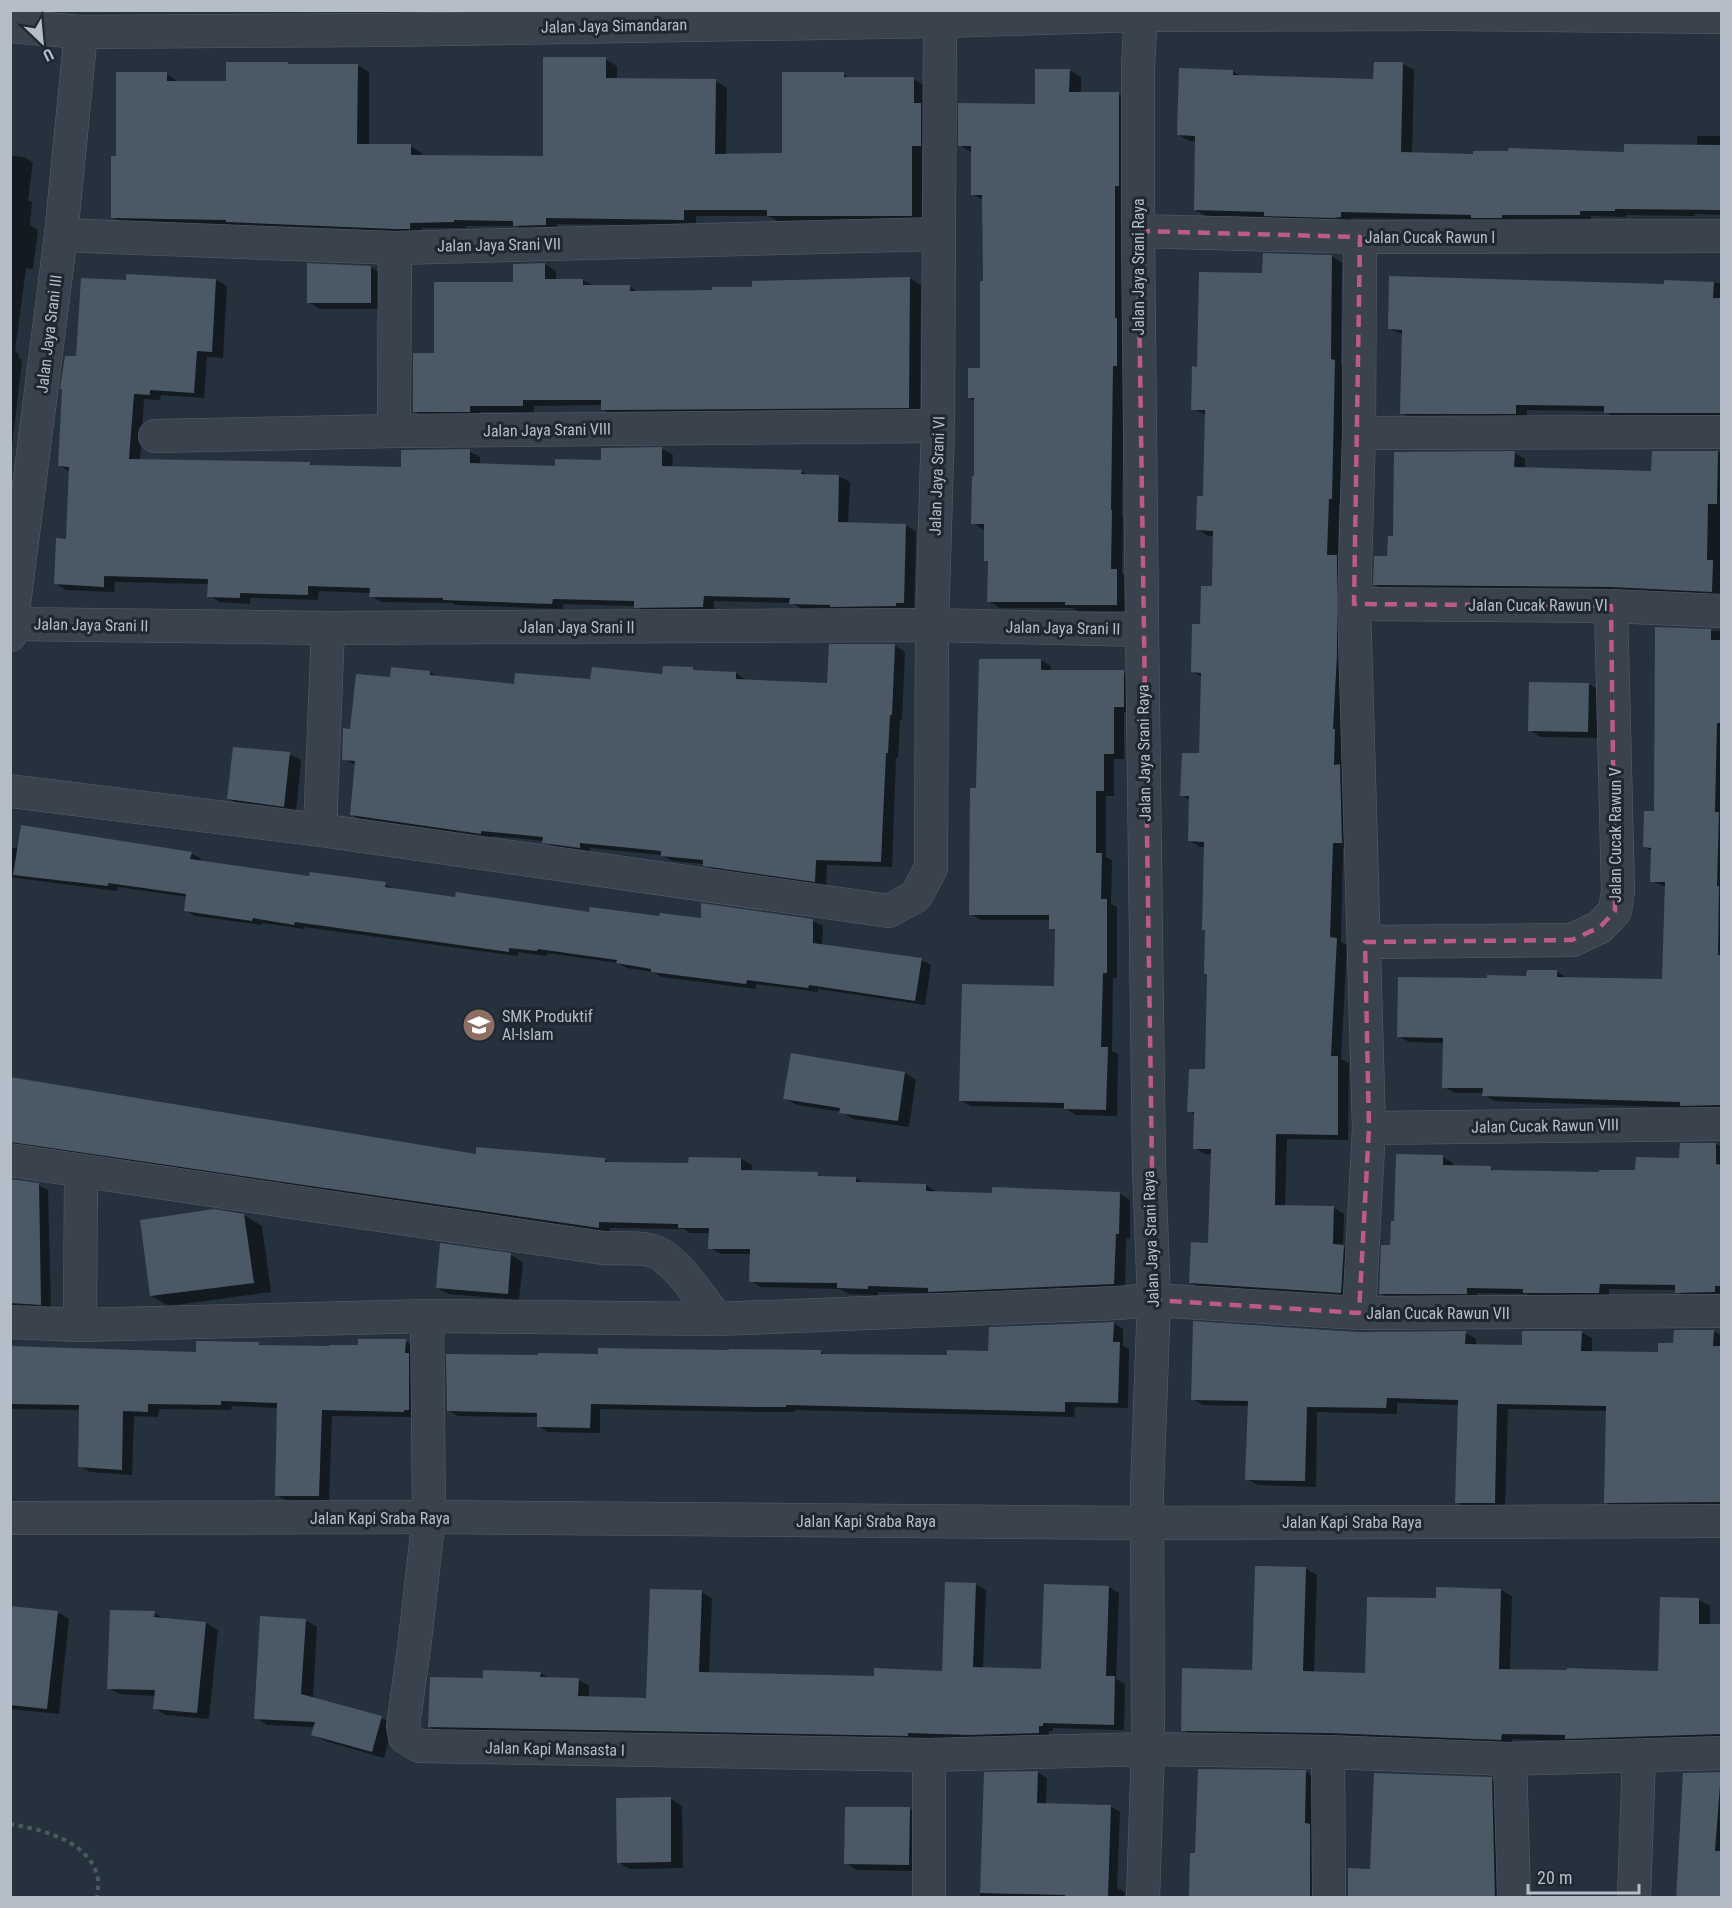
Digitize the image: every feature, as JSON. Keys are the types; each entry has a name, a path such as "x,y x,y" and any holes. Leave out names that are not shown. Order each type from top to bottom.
{"street":[{"name":"Jalan Jaya Simandaran","path":"10,26 81,32 384,30 940,21 1141,13 1722,17"},
{"name":"Jalan Jaya Srani Raya","path":"1141,13 1138,231 1142,630 1149,1143 1154,1300 1147,1490 1149,1749 1143,1898"},
{"name":"Jalan Jaya Srani VI","path":"320,830 889,911 916,896 931,868 932,625 938,426 940,21"},
{"name":"Jalan Jaya Srani III","path":"11,629 15,580 61,235 81,32"},
{"name":"Jalan Cucak Rawun I","path":"1138,231 1360,237 1722,236"},
{"name":"Jalan Jaya Srani VII","path":"61,235 395,248 938,234"},
{"path":"1359,1313 1369,1128 1354,604 1359,433 1360,237"},
{"path":"394,431 395,248"},
{"name":"Jalan Jaya Srani VIII","path":"155,436 394,431 938,426"},
{"path":"1359,433 1722,432"},
{"name":"Jalan Cucak Rawun VI","path":"1354,604 1611,606 1722,611"},
{"name":"Jalan Cucak Rawun V","path":"1365,942 1572,940 1600,927 1615,911 1618,891 1611,606"},
{"name":"Jalan Jaya Srani II","path":"11,629 932,625 1142,630"},
{"path":"10,791 320,830 328,628"},
{"name":"Jalan Cucak Rawun VIII","path":"1369,1128 1722,1124"},
{"path":"10,1160 603,1248 651,1250 666,1258 676,1268 717,1319"},
{"path":"80,1325 81,1172"},
{"name":"Jalan Cucak Rawun VII","path":"10,1322 80,1325 427,1317 717,1319 1154,1300 1359,1313 1722,1311"},
{"name":"Jalan Kapi Mansasta I","path":"427,1317 429,1517 403,1726 405,1737 419,1746 929,1755 1149,1749 1328,1752 1510,1759 1722,1753"},
{"name":"Jalan Kapi Sraba Raya","path":"10,1518 429,1517 1147,1523 1722,1521"},
{"path":"1328,1752 1329,1898"},
{"path":"929,1755 929,1898"},
{"path":"1635,1898 1639,1756"},
{"path":"1510,1759 1514,1898"}],"path":[{"path":"10,1824 60,1837 83,1853 97,1874 98,1898"}],"highlighted area":[{"path":"1138,231 1360,237 1354,604 1611,606 1615,911 1600,927 1572,940 1365,942 1369,1128 1359,1313 1154,1300"}],"building":[{"path":"543,57 606,57 606,78 716,79 715,154 782,153 782,72 844,72 844,77 914,77 914,103 921,103 921,146 912,146 912,216 767,216 767,210 684,210 684,220 546,218 546,225 513,226 513,221 454,220 454,222 410,223 410,229 226,222 226,220 111,218 111,156 116,156 116,72 167,72 167,81 226,81 226,62 358,64 357,144 411,144 411,155 543,156"},
{"path":"1374,62 1403,62 1401,152 1473,154 1473,151 1508,151 1509,148 1624,152 1624,144 1722,145 1722,210 1615,209 1615,211 1580,211 1580,215 1502,215 1502,218 1471,218 1471,215 1341,212 1341,217 1333,218 1264,216 1264,212 1194,210 1195,136 1177,135 1179,68 1233,70 1233,75 1373,79"},
{"path":"1035,69 1070,69 1069,92 1119,92 1119,186 1115,186 1117,366 1113,366 1111,510 1111,569 1117,569 1117,605 987,602 988,561 984,561 984,524 971,524 972,476 974,476 974,398 968,398 968,368 980,368 980,281 983,281 982,195 971,195 971,146 958,146 958,103 1035,104"},
{"path":"1263,253 1332,255 1331,359 1335,360 1332,499 1329,499 1327,555 1337,555 1337,655 1333,729 1335,729 1334,765 1340,764 1342,843 1333,843 1330,937 1337,938 1331,1056 1338,1056 1338,1135 1276,1134 1275,1205 1334,1206 1333,1244 1344,1245 1341,1293 1189,1283 1191,1242 1208,1243 1211,1149 1193,1149 1194,1112 1187,1112 1189,1069 1205,1069 1207,974 1204,974 1205,930 1202,930 1204,842 1188,841 1189,796 1180,796 1182,753 1199,753 1201,673 1191,672 1192,624 1200,624 1201,586 1212,586 1213,531 1196,530 1197,496 1203,496 1205,410 1191,410 1192,366 1197,367 1199,272 1262,273"},
{"path":"307,263 371,266 371,303 307,303"},
{"path":"545,263 545,279 583,279 583,285 630,285 630,291 752,287 752,281 910,277 909,408 601,410 601,400 523,400 523,406 470,406 470,412 413,412 413,353 434,353 434,282 513,282 513,264"},
{"path":"126,274 216,279 212,352 197,351 194,393 150,390 150,395 134,394 129,459 310,462 310,465 401,467 401,450 470,449 470,463 555,466 555,459 601,460 601,448 662,447 662,466 802,470 801,474 839,475 838,522 906,524 904,603 896,603 896,606 830,607 830,605 789,604 790,598 704,596 703,607 634,608 634,601 553,599 552,604 443,600 443,598 369,597 370,588 308,586 308,595 240,593 240,598 207,597 208,579 104,576 104,587 54,584 56,538 66,539 69,467 58,466 62,389 60,389 65,356 76,356 81,278 126,280"},
{"path":"1389,276 1664,284 1664,280 1714,282 1713,298 1722,298 1722,413 1604,413 1604,406 1516,405 1516,414 1400,414 1402,330 1388,329"},
{"path":"1515,451 1514,467 1651,471 1652,451 1718,451 1717,504 1708,504 1707,560 1713,560 1712,592 1611,587 1373,585 1374,556 1387,556 1388,536 1393,536 1394,452"},
{"path":"1655,627 1711,629 1711,640 1722,640 1721,723 1717,723 1715,812 1719,812 1717,886 1719,886 1718,955 1722,955 1722,1105 1680,1106 1680,1102 1482,1096 1483,1088 1442,1088 1443,1038 1397,1037 1398,977 1487,978 1487,975 1526,976 1527,970 1557,970 1557,977 1662,979 1665,882 1650,882 1651,848 1643,847 1644,811 1654,811"},
{"path":"829,644 895,644 892,715 890,715 888,753 886,753 881,862 816,860 815,882 703,866 703,860 661,856 661,851 580,843 580,848 542,843 543,837 481,831 481,834 350,815 355,761 342,760 343,728 350,729 356,674 390,677 391,667 430,671 430,675 514,684 515,673 590,679 592,667 662,674 663,666 736,672 736,679 827,683"},
{"path":"979,659 1041,659 1041,670 1124,670 1124,707 1114,707 1114,754 1104,754 1104,791 1096,791 1096,853 1102,853 1101,899 1107,899 1107,973 1103,973 1101,1047 1108,1047 1106,1110 1064,1109 1064,1103 959,1101 962,984 1054,986 1055,929 1049,929 1049,915 969,915 970,788 976,788"},
{"path":"1529,682 1589,683 1588,732 1528,731"},
{"path":"233,747 290,752 284,807 227,799"},
{"path":"21,825 192,852 190,859 309,876 310,872 386,882 385,887 455,897 456,892 589,912 590,907 659,916 660,913 701,918 701,903 813,919 813,943 922,958 915,1001 809,985 808,988 747,980 746,984 651,972 651,969 616,963 617,960 538,949 537,951 509,948 509,952 295,922 294,925 253,918 252,921 184,911 186,894 108,883 108,886 13,875"},
{"path":"791,1053 905,1072 898,1121 839,1113 840,1108 783,1099"},
{"path":"10,1077 476,1154 476,1147 605,1158 605,1162 688,1163 689,1157 741,1158 741,1170 818,1172 818,1176 856,1177 856,1182 926,1184 926,1191 992,1193 992,1187 1120,1192 1114,1284 928,1292 928,1288 868,1286 868,1289 837,1288 837,1283 749,1282 750,1249 708,1249 709,1228 678,1228 678,1224 599,1222 599,1228 10,1142"},
{"path":"1680,1143 1716,1143 1716,1164 1722,1165 1722,1286 1715,1286 1715,1292 1675,1293 1675,1285 1600,1284 1599,1293 1523,1293 1523,1289 1467,1288 1467,1294 1379,1294 1381,1245 1390,1245 1391,1221 1394,1221 1396,1154 1443,1155 1443,1165 1491,1166 1491,1170 1599,1172 1599,1170 1635,1170 1636,1157 1679,1158"},
{"path":"10,1179 39,1183 41,1305 10,1303"},
{"path":"214,1209 244,1214 254,1283 150,1296 140,1220"},
{"path":"440,1243 511,1253 508,1294 436,1288"},
{"path":"1193,1321 1358,1332 1466,1331 1465,1344 1522,1345 1522,1331 1582,1331 1581,1351 1658,1352 1658,1343 1673,1343 1674,1330 1714,1330 1713,1346 1722,1346 1722,1502 1604,1503 1606,1406 1497,1404 1495,1503 1455,1503 1458,1400 1387,1398 1386,1408 1307,1407 1305,1481 1245,1480 1248,1401 1191,1400"},
{"path":"1114,1322 1113,1342 1120,1342 1118,1403 1065,1402 1065,1412 786,1405 786,1407 754,1407 591,1404 590,1428 537,1427 537,1413 447,1411 446,1354 598,1354 598,1348 821,1350 821,1354 947,1355 947,1350 988,1351 989,1327"},
{"path":"358,1339 406,1339 405,1353 409,1353 409,1410 404,1410 404,1412 322,1410 319,1496 275,1496 277,1403 221,1401 221,1405 148,1404 148,1412 123,1411 122,1470 78,1467 79,1405 10,1404 10,1346 196,1352 196,1341 329,1346 358,1345"},
{"path":"1255,1566 1306,1567 1303,1671 1365,1673 1367,1597 1436,1598 1436,1587 1501,1589 1499,1669 1567,1670 1567,1668 1658,1671 1660,1597 1699,1598 1699,1624 1722,1624 1722,1734 1565,1739 1565,1735 1502,1734 1501,1740 1328,1733 1181,1731 1182,1668 1252,1670"},
{"path":"945,1582 976,1583 973,1667 1041,1669 1044,1584 1109,1586 1106,1676 1115,1676 1114,1725 1043,1723 1043,1726 1039,1726 1039,1733 969,1735 908,1733 908,1736 428,1727 430,1677 483,1678 483,1670 541,1672 540,1677 579,1678 578,1696 646,1698 650,1589 702,1590 699,1672 874,1676 874,1668 942,1671"},
{"path":"10,1606 58,1611 47,1709 10,1705"},
{"path":"110,1610 155,1611 154,1617 206,1622 197,1713 153,1709 155,1690 107,1689"},
{"path":"260,1616 306,1619 301,1694 382,1716 372,1752 311,1735 315,1722 254,1719"},
{"path":"1198,1769 1306,1770 1305,1823 1310,1824 1310,1898 1189,1896 1190,1853 1195,1853"},
{"path":"1038,1771 1037,1803 1111,1805 1108,1898 980,1893 984,1772"},
{"path":"1721,1772 1715,1851 1722,1851 1722,1898 1676,1898 1683,1773"},
{"path":"1374,1773 1492,1777 1495,1898 1348,1898 1348,1868 1370,1869"},
{"path":"671,1797 671,1862 617,1863 616,1798"},
{"path":"845,1807 910,1807 909,1865 844,1864"}],"place":[{"name":"SMK Produktif Al-Islam","path":"479,1025"}]}
